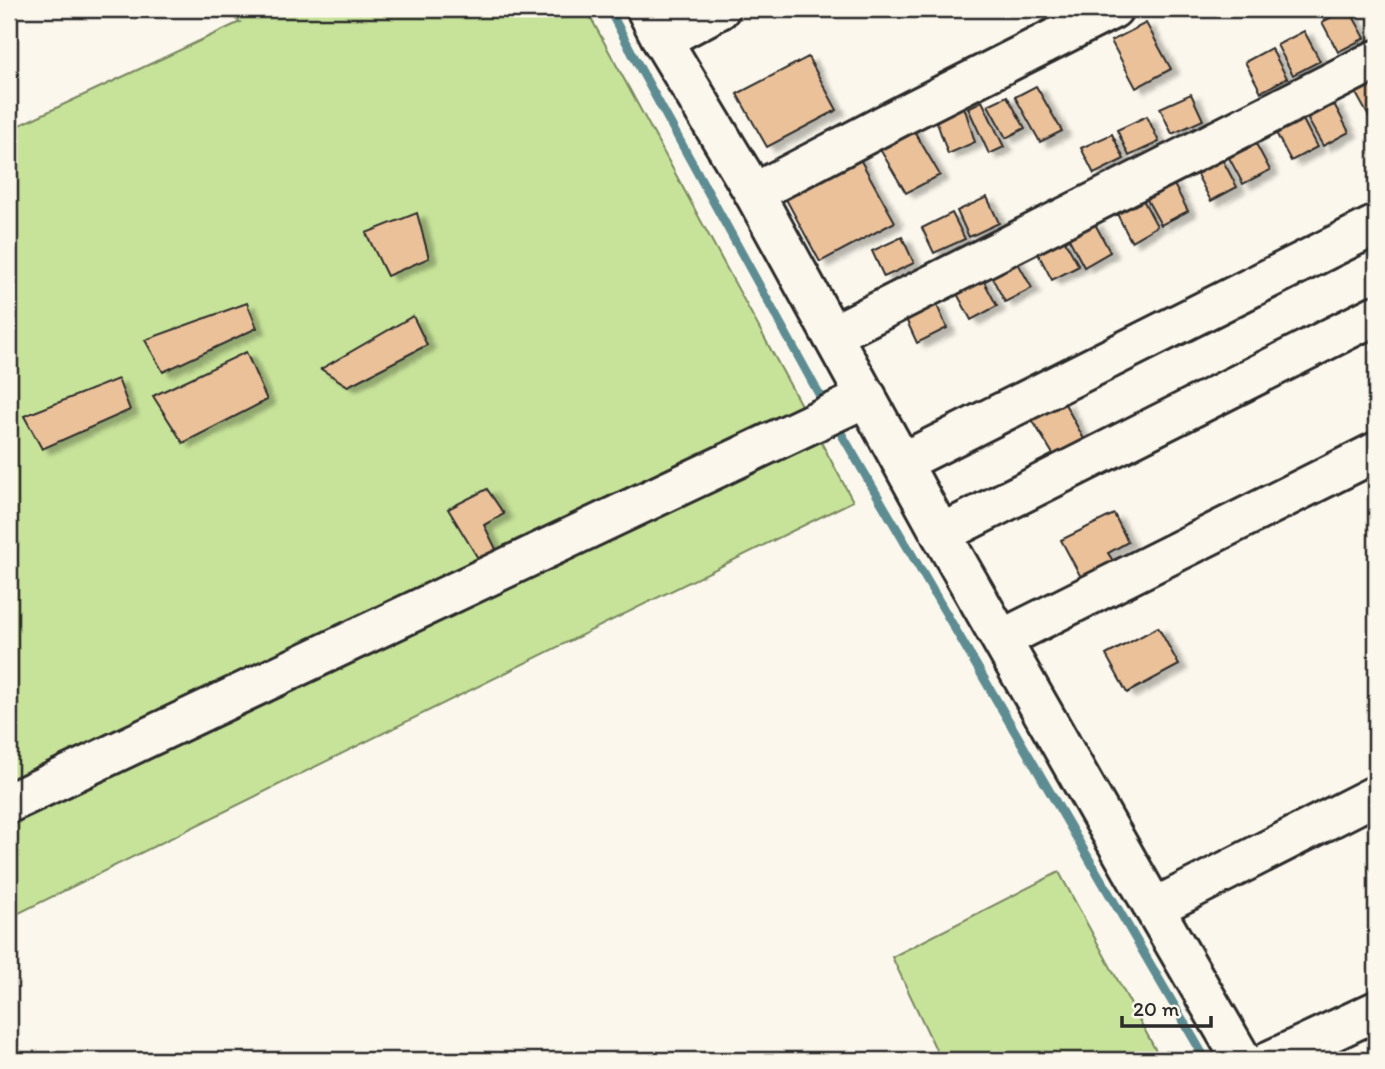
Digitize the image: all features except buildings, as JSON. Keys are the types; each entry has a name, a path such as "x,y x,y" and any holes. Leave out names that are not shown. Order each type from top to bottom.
{"street":[{"path":"720,9 654,24 754,193 832,335 858,402 903,462 1153,908 1242,1060"},
{"path":"754,193 1113,9"},
{"path":"832,335 1376,60"},
{"path":"903,462 1376,225"},
{"path":"941,534 1376,315"},
{"path":"9,803 858,402"},
{"path":"1002,639 1376,452"},
{"path":"1153,908 1376,795"},
{"path":"1271,1060 1376,1011"}],"green space":[{"path":"220,9 586,9 853,501 9,918 9,130 240,22"},
{"path":"1059,872 1161,1060 941,1060 892,957"}],"waterway":[{"path":"609,9 825,405"},
{"path":"834,421 1206,1060"}]}
